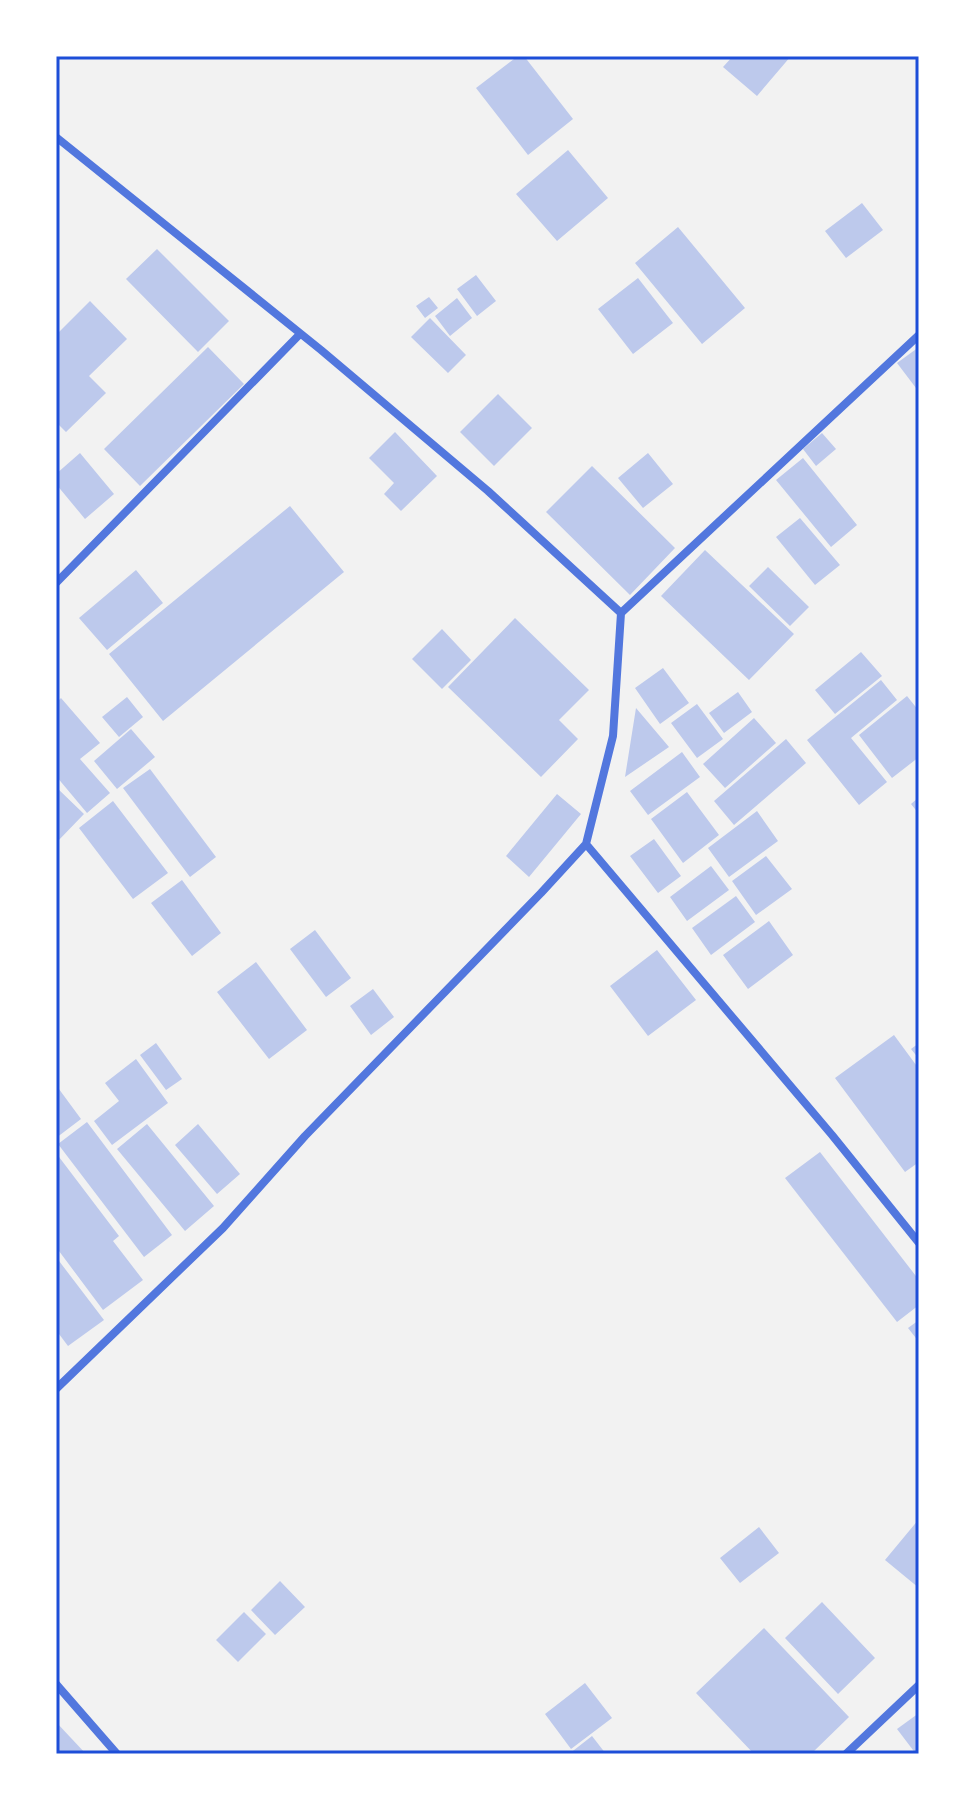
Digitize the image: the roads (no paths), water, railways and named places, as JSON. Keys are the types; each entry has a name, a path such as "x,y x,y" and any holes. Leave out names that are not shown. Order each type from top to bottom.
{"street":[{"path":"56,137 488,491 621,613"},
{"path":"56,583 300,334"},
{"path":"56,1389 223,1228 305,1136 586,844 613,736 621,613 919,335"},
{"path":"586,844 832,1135 919,1243"},
{"path":"56,1684 117,1754"},
{"path":"846,1754 919,1685"}]}
